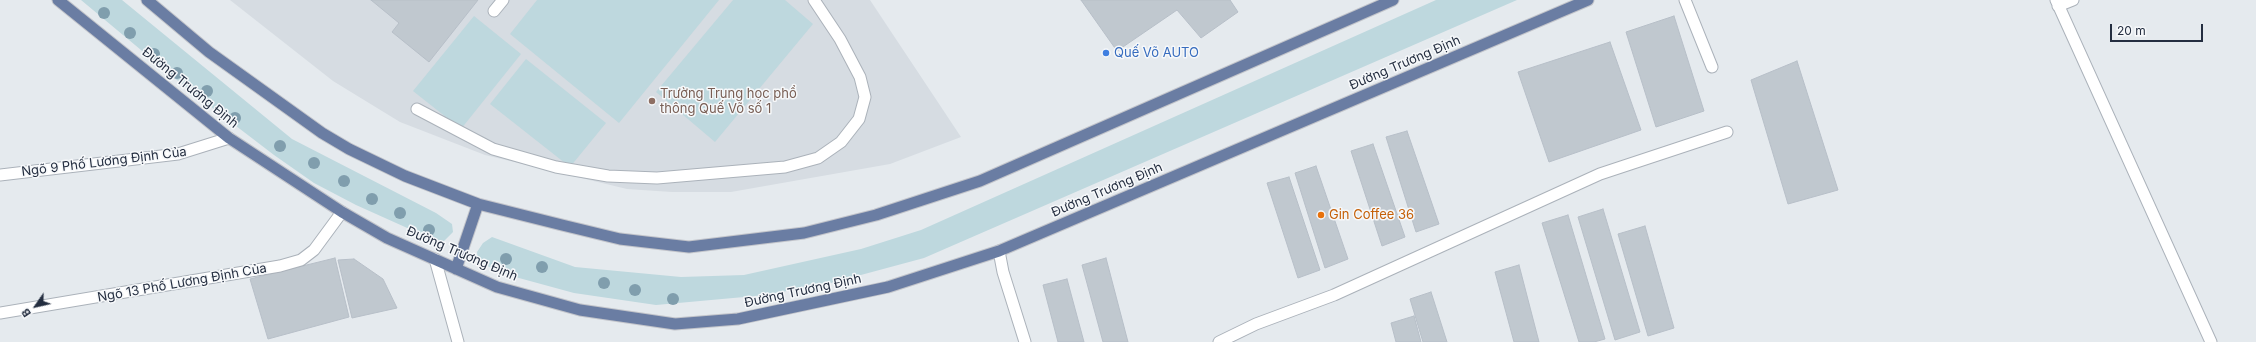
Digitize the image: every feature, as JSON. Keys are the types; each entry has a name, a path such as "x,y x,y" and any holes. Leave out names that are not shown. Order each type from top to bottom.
{"main road":[{"name":"Đường Trương Định","path":"58,0 230,138 342,212 387,238 497,287 580,310 675,324 738,319 888,287 999,251 1588,0"},
{"path":"147,0 209,52 322,133 349,149 405,176 478,204 620,239 689,246 804,233 876,215 980,181 1393,0"},
{"path":"456,269 478,204"}],"street":[{"path":"494,12 503,0"},
{"path":"417,109 493,149 556,167 628,178 657,178 785,167 818,158 840,142 859,119 865,98 860,77 840,39 814,0"},
{"path":"1685,0 1712,67"},
{"path":"2073,0 2057,3 2211,342"},
{"path":"1219,342 1256,324 1334,295 1600,174 1727,132"},
{"name":"Ngõ 9 Phố Lương Định Của","path":"0,175 178,154 230,138"},
{"name":"Ngõ 13 Phố Lương Định Của","path":"0,313 280,266 301,260 314,250 342,212"},
{"path":"999,251 1003,272 1025,342"},
{"path":"435,259 458,342"}],"shaded area":[{"path":"81,0 122,0 292,139 436,213 452,224 453,232 444,241 434,240 356,205 314,183 274,155 189,90"},
{"name":"Trường Trung học phổ thông Quế Võ số 1","path":"230,0 870,0 961,137 890,164 731,192 672,192 627,189 485,155 400,122 333,81"},
{"path":"537,0 719,0 619,123 510,34"},
{"path":"733,0 785,0 813,24 715,142 656,92"},
{"path":"1436,0 1517,0 924,258 820,286 755,296 656,305 574,293 508,275 478,262 477,252 483,243 492,237 575,267 681,277 744,275 861,249 921,230"},
{"path":"474,16 521,54 461,129 413,91"},
{"path":"526,59 606,123 570,167 490,104"}],"building":[{"path":"371,0 478,0 429,62 392,32 399,23"},
{"path":"1081,0 1230,0 1238,12 1201,38 1177,10 1117,51"},
{"path":"1674,16 1704,111 1656,127 1626,32"},
{"path":"1610,42 1641,130 1549,162 1518,72"},
{"path":"1797,61 1838,190 1788,204 1751,80"},
{"path":"1407,131 1439,224 1416,232 1386,137"},
{"path":"1373,144 1405,237 1382,246 1351,151"},
{"path":"1316,166 1348,259 1325,268 1295,173"},
{"path":"1289,177 1320,270 1298,278 1267,183"},
{"path":"1603,209 1640,332 1615,340 1578,217"},
{"path":"1568,215 1605,339 1594,342 1579,342 1542,223"},
{"path":"1645,226 1674,328 1648,336 1618,234"},
{"path":"335,258 349,317 268,339 250,279"},
{"path":"1106,258 1128,342 1103,342 1082,265"},
{"path":"354,259 383,279 397,308 352,318 338,260"},
{"path":"1519,265 1539,342 1514,342 1495,272"},
{"path":"1067,279 1084,342 1058,342 1043,285"},
{"path":"1431,292 1447,342 1423,342 1410,299"},
{"path":"1414,316 1421,342 1396,342 1391,323"}],"place":[{"name":"Quế Võ AUTO","path":"1106,53"},
{"name":"Trường Trung học phổ thông Quế Võ số 1","path":"652,101"},
{"name":"Gin Coffee 36","path":"1321,215"}]}
